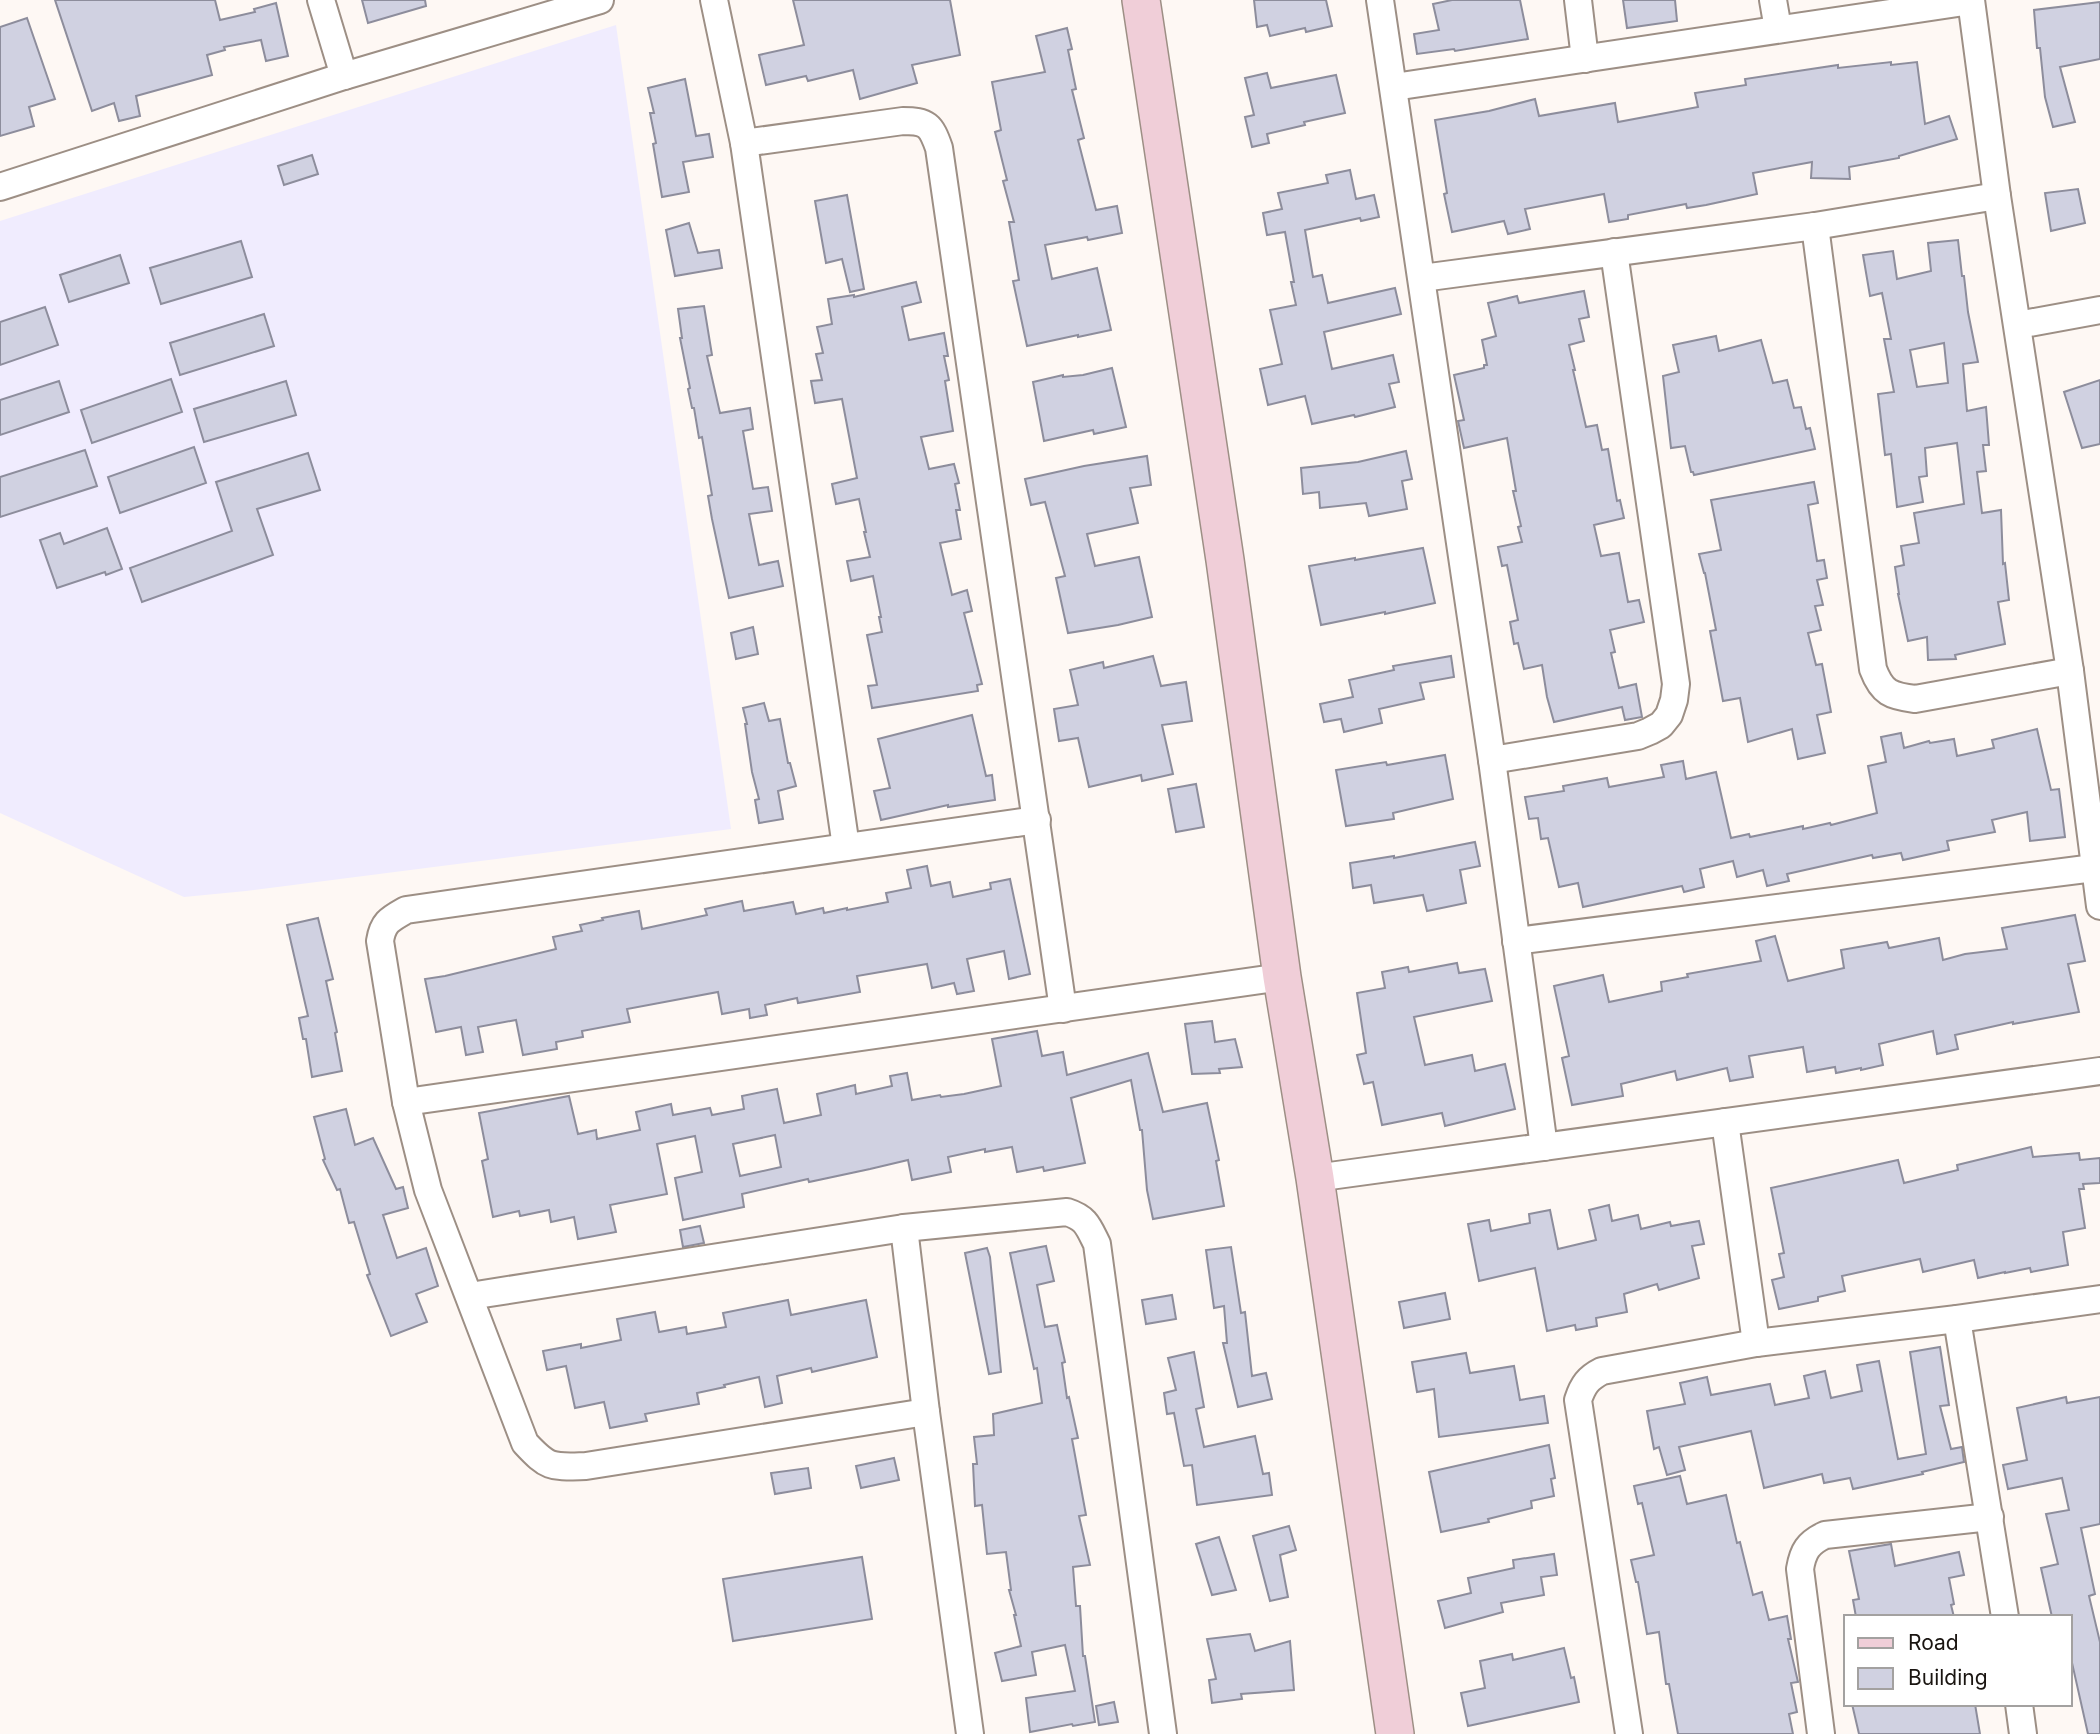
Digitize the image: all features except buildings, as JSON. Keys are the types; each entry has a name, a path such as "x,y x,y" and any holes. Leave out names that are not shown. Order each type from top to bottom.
{"street":[{"path":"321,0 344,76"},
{"path":"0,187 344,76 600,0"},
{"path":"714,0 744,144 846,847"},
{"path":"1141,0 1395,1734"},
{"path":"1380,0 1492,760 1544,1147"},
{"path":"1578,0 1585,58"},
{"path":"1773,0 1778,29"},
{"path":"1394,87 1971,1 1997,196 2070,671 2100,906"},
{"path":"744,144 903,121 919,121 929,126 934,134 941,162 1063,1009"},
{"path":"1422,278 1815,226 1997,196"},
{"path":"1815,226 1873,669 1879,684 1897,696 1915,699 2070,671"},
{"path":"1492,760 1638,736 1661,725 1669,715 1674,700 1676,684 1614,253"},
{"path":"2018,325 2100,310"},
{"path":"926,1412 586,1466 558,1466 542,1461 526,1443 428,1190 406,1102 380,941 382,929 390,919 406,910 1037,820"},
{"path":"1516,941 2094,868"},
{"path":"406,1102 1282,977"},
{"path":"1315,1178 2100,1070"},
{"path":"1725,1122 1756,1343"},
{"path":"470,1296 904,1228 1067,1212 1080,1216 1097,1244 1163,1734"},
{"path":"904,1228 970,1734"},
{"path":"1629,1734 1578,1400 1589,1378 1602,1371 1756,1343 2100,1299"},
{"path":"1957,1319 2005,1615"},
{"path":"1821,1734 1800,1569 1803,1552 1812,1541 1825,1535 1990,1517"},
{"path":"2019,1706 2024,1734"}],"shaded area":[{"path":"616,25 731,829 184,897 0,813 0,221"}]}
